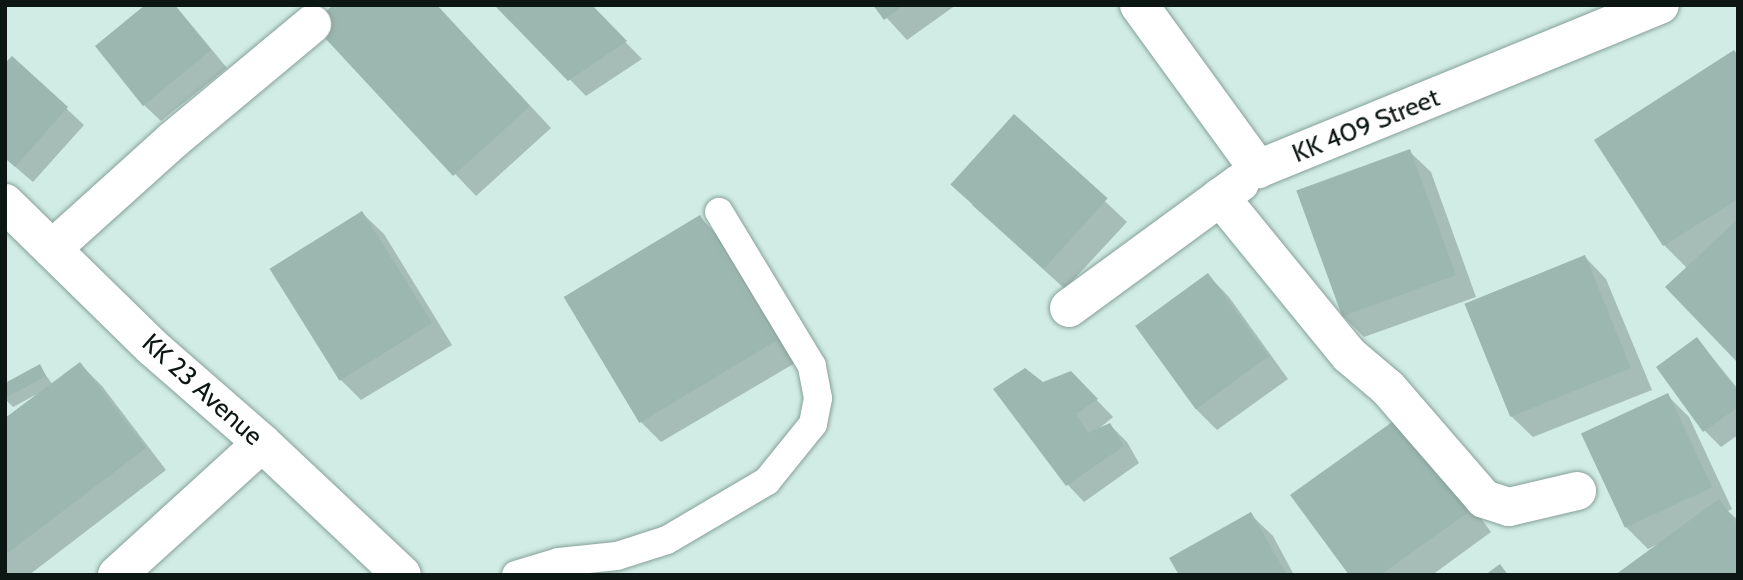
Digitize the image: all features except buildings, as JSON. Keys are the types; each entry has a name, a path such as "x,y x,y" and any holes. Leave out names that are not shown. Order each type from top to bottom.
{"street":[{"name":"KK 409 Street","path":"1139,5 1258,169 1660,5"},
{"path":"52,249 173,140 312,24"},
{"path":"1069,308 1258,169"},
{"path":"1220,197 1349,355 1388,388 1485,499 1509,507 1577,491"},
{"name":"KK 23 Avenue","path":"5,203 152,347 262,443 402,575"},
{"path":"117,575 262,443"}],"lane":[{"path":"516,575 559,562 617,556 667,540 767,481 813,424 818,398 812,366 719,212"}]}
